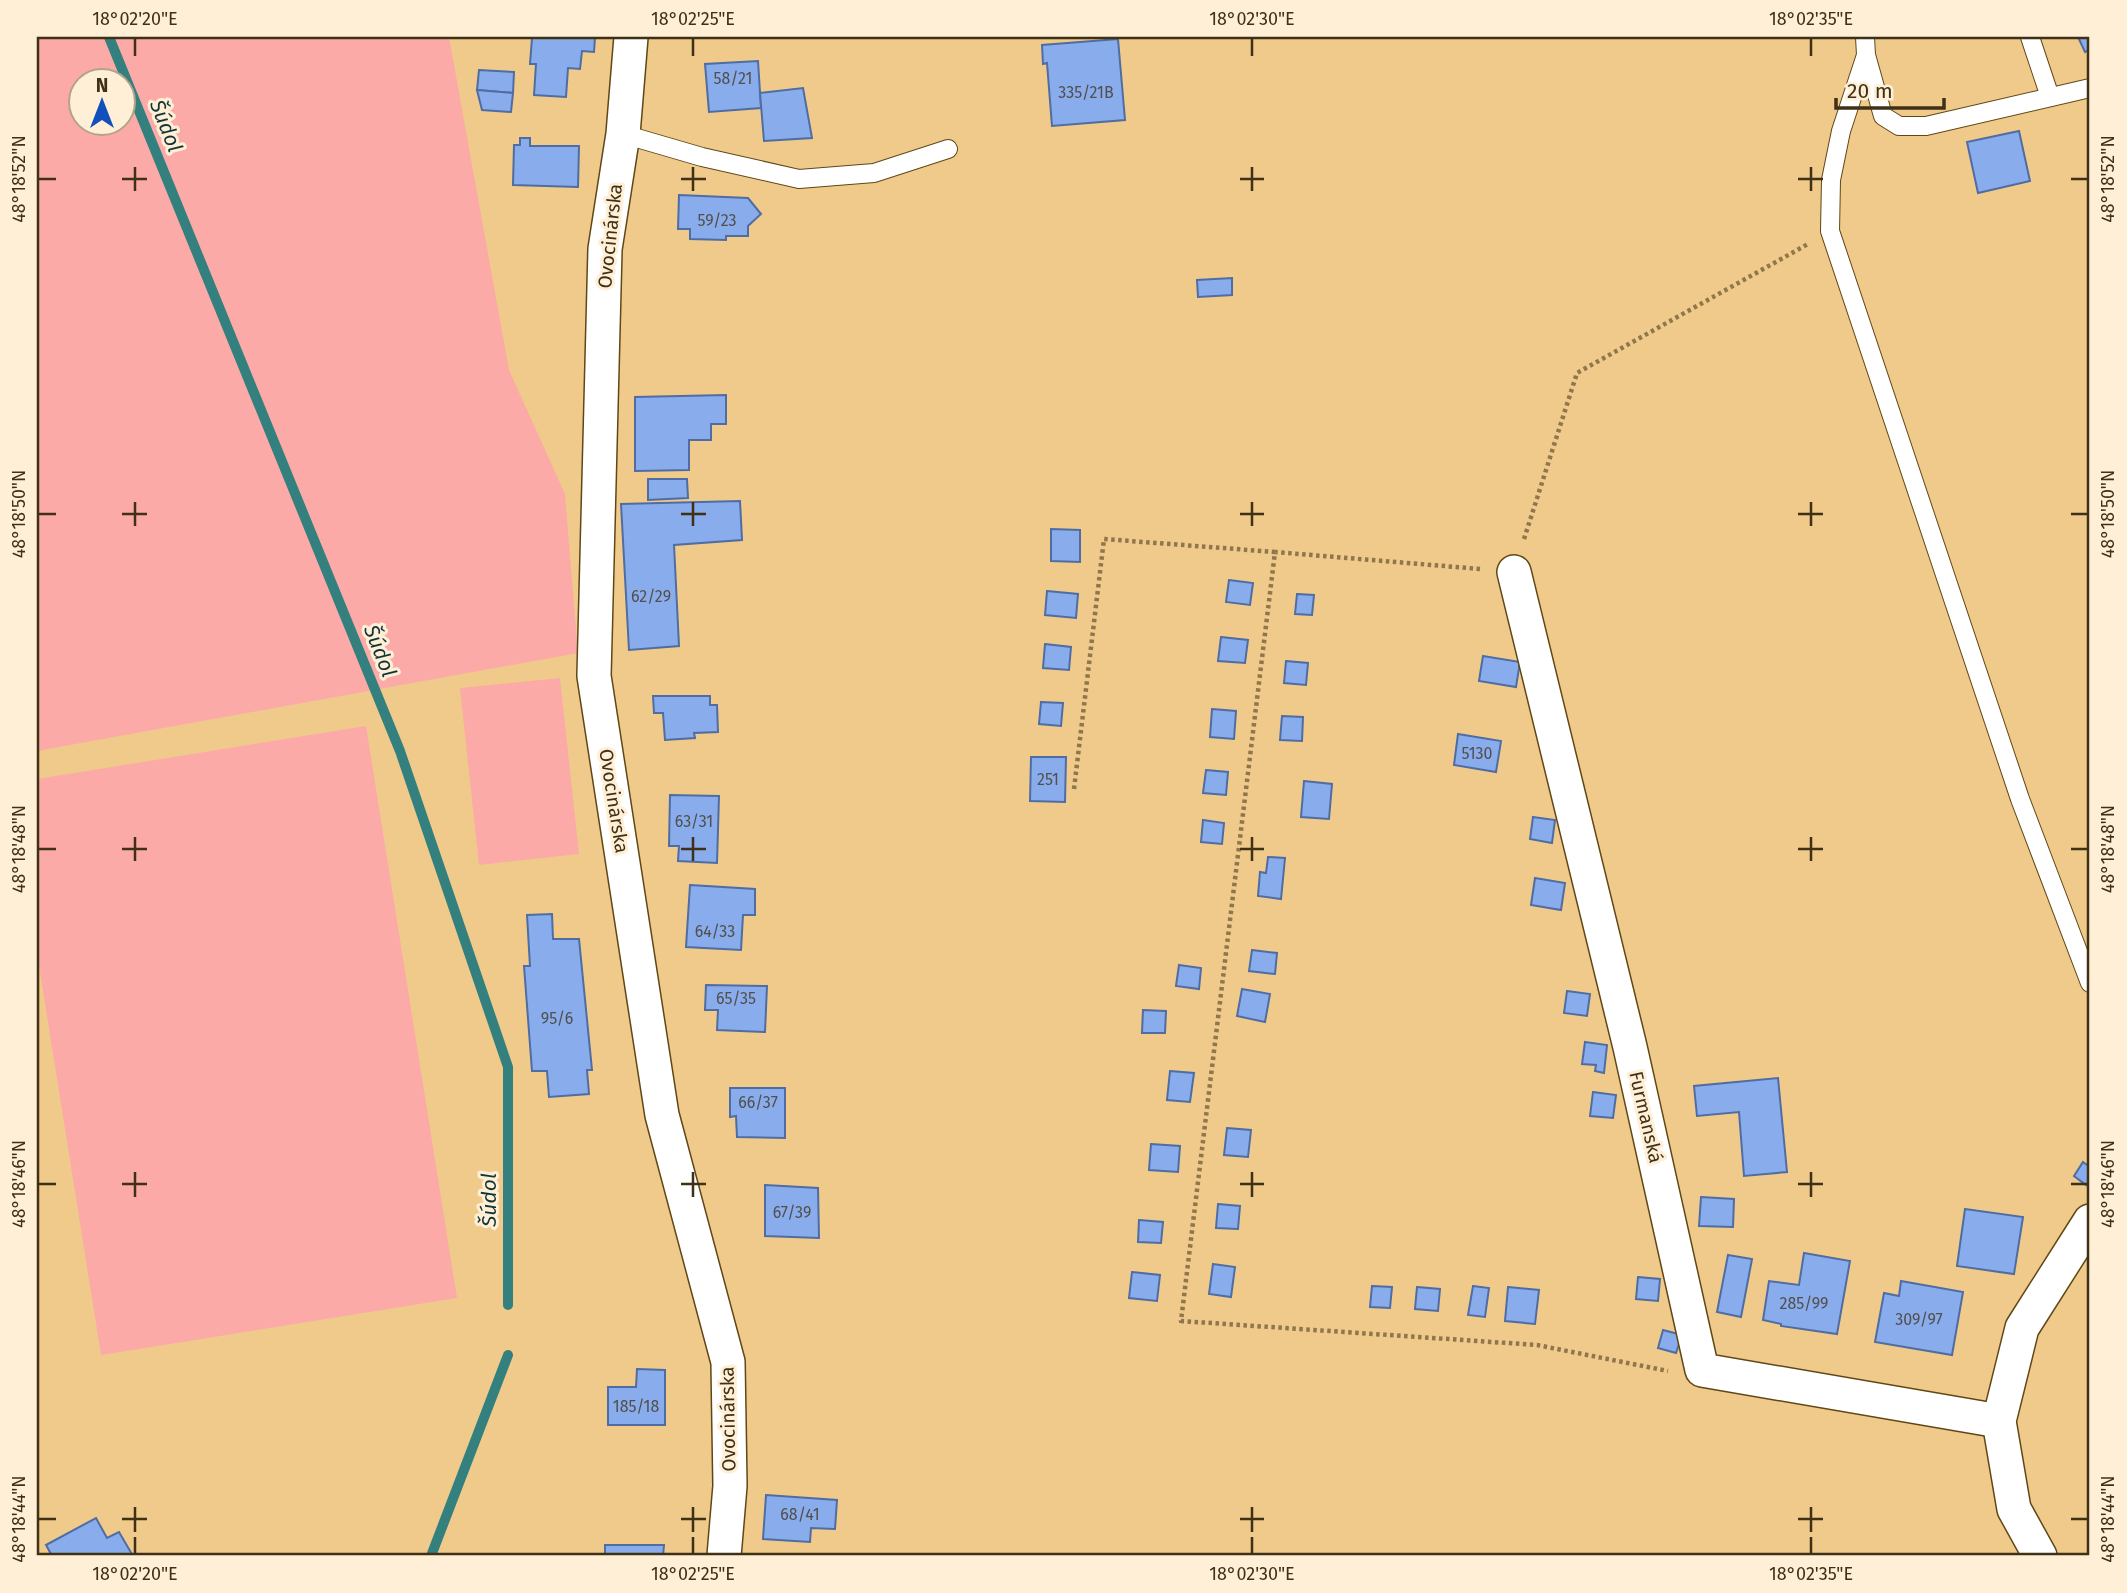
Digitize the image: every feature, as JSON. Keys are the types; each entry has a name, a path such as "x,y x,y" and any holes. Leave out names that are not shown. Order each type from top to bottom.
{"street":[{"name":"Ovocinárska","path":"631,37 623,134 605,249 594,676 662,1115 728,1362 730,1486 724,1556"},
{"name":"Furmanská","path":"1514,572 1630,1047 1702,1370"},
{"path":"2040,1556 2014,1508 1999,1420 2022,1328 2090,1221"},
{"path":"1702,1370 1999,1420"}],"lane":[{"path":"2030,37 2050,97"},
{"path":"1865,46 1883,116 1899,126 1926,126 2090,88"},
{"path":"1865,46 1830,180 1830,231 2020,799 2090,983"},
{"path":"623,134 702,157 799,179 874,173 948,149"}],"path":[{"path":"1074,789 1104,540 1514,572 1577,373 1830,231"},
{"path":"1275,552 1181,1321 1536,1345 1691,1375 1702,1370"}],"shaded area":[{"path":"37,37 449,37 509,370 565,494 578,653 37,751"},
{"path":"560,678 579,854 479,865 460,688"},
{"path":"366,726 457,1298 101,1355 37,953 37,779"}],"building":[{"path":"595,37 594,52 582,51 580,69 568,68 566,97 534,95 536,64 530,64 532,38"},
{"path":"2078,37 2090,37 2090,49 2085,52"},
{"path":"1118,39 1125,120 1052,126 1047,63 1043,64 1042,45"},
{"path":"758,61 761,108 709,112 705,64"},
{"path":"479,70 514,72 513,93 477,90"},
{"path":"803,88 812,138 764,141 760,93"},
{"path":"477,90 513,93 511,112 482,110"},
{"path":"2019,131 2030,181 1978,193 1967,142"},
{"path":"520,138 530,138 530,146 579,146 578,187 513,185 514,145 520,145"},
{"path":"679,195 748,198 761,214 748,226 748,236 726,236 726,240 690,239 690,229 678,229"},
{"path":"1232,278 1232,295 1198,297 1197,280"},
{"path":"726,395 726,424 711,424 711,440 689,440 689,470 635,471 635,397"},
{"path":"648,479 687,479 688,498 648,500"},
{"path":"740,501 742,540 674,545 679,646 629,650 621,504"},
{"path":"1051,529 1080,530 1080,562 1051,561"},
{"path":"1229,580 1253,583 1250,605 1226,602"},
{"path":"1047,591 1078,594 1076,618 1045,615"},
{"path":"1297,594 1314,595 1312,615 1295,614"},
{"path":"1221,637 1248,640 1245,663 1218,661"},
{"path":"1045,644 1071,647 1069,670 1043,668"},
{"path":"1483,656 1520,662 1516,687 1479,681"},
{"path":"1286,661 1308,663 1306,685 1284,683"},
{"path":"653,696 710,696 710,705 717,705 718,732 694,733 695,738 665,740 663,713 654,713"},
{"path":"1041,702 1063,703 1061,726 1039,724"},
{"path":"1212,709 1236,711 1234,739 1210,737"},
{"path":"1282,716 1303,717 1302,741 1280,740"},
{"path":"1458,734 1501,741 1496,772 1454,765"},
{"path":"1031,757 1066,757 1065,802 1030,801"},
{"path":"1206,770 1228,772 1226,795 1203,793"},
{"path":"1304,781 1332,784 1329,819 1301,817"},
{"path":"670,795 719,796 717,863 678,861 679,846 669,846"},
{"path":"1533,817 1555,820 1552,843 1530,839"},
{"path":"1203,820 1224,823 1222,844 1201,842"},
{"path":"1268,857 1285,858 1281,899 1258,896 1260,872 1266,873"},
{"path":"1535,878 1565,883 1561,910 1531,905"},
{"path":"690,885 755,889 755,915 743,915 741,950 686,947"},
{"path":"552,914 553,939 579,939 592,1070 587,1070 589,1094 549,1097 547,1071 532,1071 524,966 530,966 527,915"},
{"path":"1252,950 1277,953 1275,974 1249,971"},
{"path":"1179,965 1201,968 1199,989 1176,986"},
{"path":"706,985 767,986 765,1032 717,1030 718,1010 705,1010"},
{"path":"1242,989 1270,994 1265,1022 1237,1016"},
{"path":"1567,991 1590,994 1587,1016 1564,1013"},
{"path":"1143,1010 1166,1011 1165,1033 1142,1033"},
{"path":"1585,1042 1607,1045 1604,1073 1595,1071 1596,1065 1582,1064"},
{"path":"1170,1071 1194,1073 1190,1102 1167,1100"},
{"path":"1778,1078 1787,1172 1744,1176 1739,1112 1697,1116 1694,1086"},
{"path":"730,1088 785,1088 785,1138 737,1137 736,1116 730,1117"},
{"path":"1593,1092 1616,1095 1613,1118 1590,1116"},
{"path":"1227,1128 1251,1130 1248,1157 1224,1155"},
{"path":"1151,1144 1180,1146 1178,1172 1149,1170"},
{"path":"2083,1162 2090,1167 2090,1180 2086,1185 2074,1176"},
{"path":"765,1185 818,1188 819,1238 765,1236"},
{"path":"1701,1197 1734,1199 1733,1227 1699,1226"},
{"path":"1218,1204 1240,1206 1238,1229 1216,1228"},
{"path":"1965,1209 2023,1217 2014,1274 1957,1266"},
{"path":"1139,1220 1163,1222 1161,1243 1138,1242"},
{"path":"1804,1253 1850,1261 1837,1334 1781,1326 1763,1320 1769,1281 1799,1285"},
{"path":"1728,1255 1752,1259 1741,1317 1717,1312"},
{"path":"1213,1264 1235,1267 1231,1297 1209,1294"},
{"path":"1132,1272 1160,1275 1157,1301 1129,1298"},
{"path":"1638,1277 1660,1279 1658,1301 1636,1299"},
{"path":"1901,1281 1963,1292 1952,1355 1875,1342 1884,1293 1899,1296"},
{"path":"1372,1286 1392,1287 1390,1308 1370,1307"},
{"path":"1473,1286 1489,1288 1485,1317 1468,1315"},
{"path":"1417,1287 1440,1289 1438,1311 1415,1309"},
{"path":"1508,1287 1539,1290 1535,1324 1505,1321"},
{"path":"1663,1330 1682,1335 1676,1353 1658,1348"},
{"path":"637,1369 665,1370 665,1425 608,1425 608,1387 636,1387"},
{"path":"766,1495 837,1500 835,1529 811,1528 810,1542 763,1539"},
{"path":"96,1518 107,1538 119,1532 133,1556 52,1556 46,1545"},
{"path":"605,1545 664,1545 663,1556 605,1556"}],"waterway":[{"name":"Šúdol","path":"109,37 400,751 508,1067 508,1305"},
{"name":"Šúdol","path":"431,1556 508,1355"}]}
